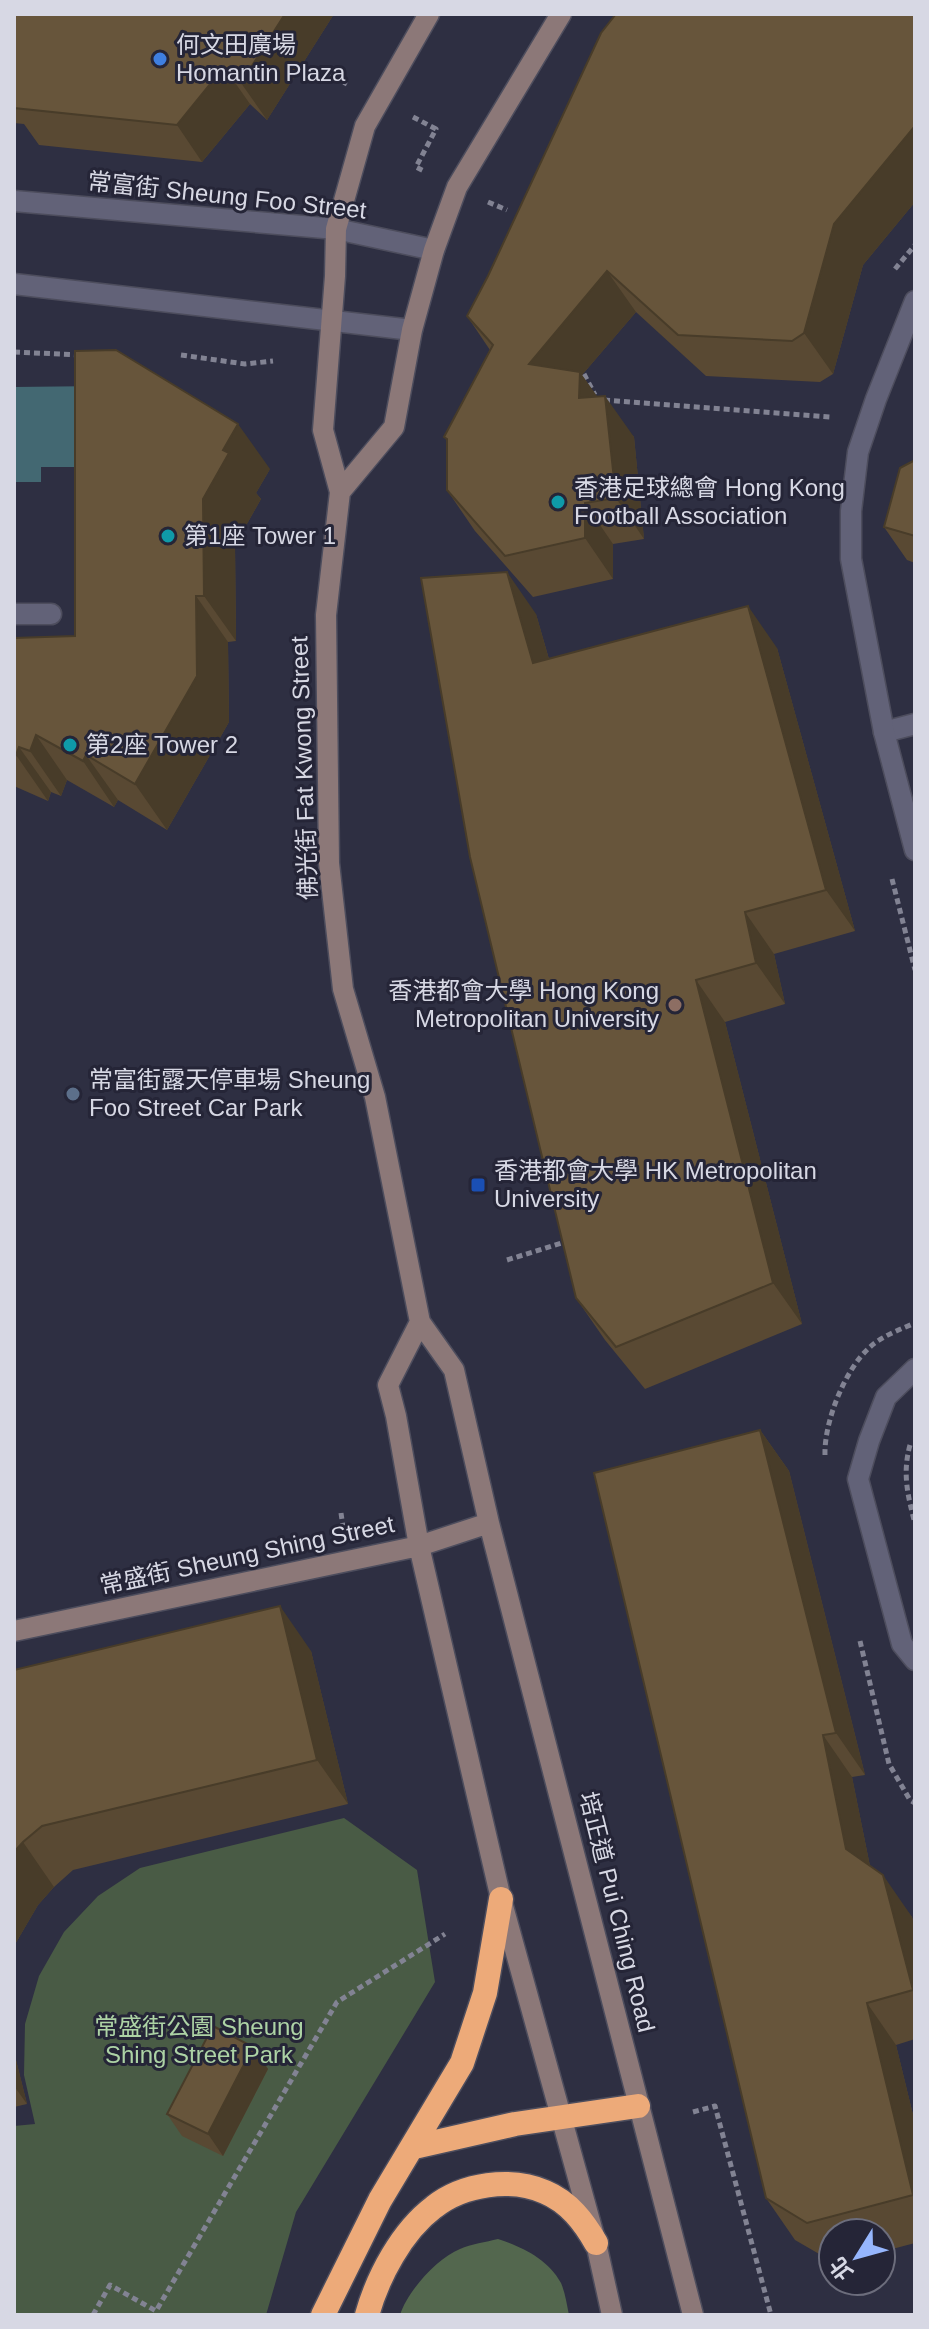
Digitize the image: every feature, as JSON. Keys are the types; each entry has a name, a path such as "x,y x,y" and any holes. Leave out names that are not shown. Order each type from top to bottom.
{"highway":[{"path":"323,2315 380,2200 462,2063 485,1993 501,1899"},
{"path":"414,2147 559,2116 638,2106"},
{"path":"367,2315 378,2285 416,2223 452,2195 471,2188 511,2185 545,2191 574,2212 596,2243"}],"main road":[{"name":"佛光街 Fat Kwong Street","path":"429,14 365,126 336,229 323,430 340,492 326,615 329,863 343,989 375,1097 420,1322 454,1370 489,1523"},
{"path":"340,492 394,427 412,330 434,250 457,187 561,14"},
{"path":"420,1322 388,1385 419,1546 501,1899 596,2243 612,2315"},
{"name":"常盛街 Sheung Shing Street","path":"14,1631 419,1546 489,1523"},
{"name":"培正道 Pui Ching Road","path":"489,1523 693,2315"}],"street":[{"name":"常富街 Sheung Foo Street","path":"14,201 336,229 434,250"},
{"path":"14,284 412,330"},
{"path":"915,301 858,452 851,511 851,559 884,732 915,850"},
{"path":"14,614 51,614"},
{"path":"884,732 915,724"},
{"path":"915,1369 886,1397 858,1479 902,1644 915,1660"}],"path":[{"path":"326,73 436,129 416,167 507,210"},
{"path":"14,352 86,355"},
{"path":"181,355 245,364 273,361"},
{"path":"584,374 597,399"},
{"path":"582,398 830,417"},
{"path":"507,1260 580,1238"},
{"path":"912,1438 906,1460 905,1483 915,1524"},
{"path":"93,2315 110,2285 156,2311 337,2002 445,1934"},
{"path":"693,2112 715,2106 771,2315"}],"green space":[{"name":"常盛街公園 Sheung Shing Street Park","path":"344,1818 417,1870 435,1982 296,2212 266,2315 14,2315 14,2126 35,2124 24,2075 25,2024 39,1976 64,1932 98,1896 140,1868"}],"shaded area":[{"path":"102,386 104,467 41,467 41,482 14,482 14,387"},
{"path":"498,2239 525,2250 549,2267 561,2283 569,2315 400,2315 416,2286 451,2253"}],"building":[{"name":"何文田廣場 Homantin Plaza","path":"14,14 285,14 241,83 224,67 177,125 14,108"},
{"path":"616,14 915,14 915,126 834,224 804,333 792,341 678,335 607,271 529,364 580,372 579,398 605,396 616,498 585,503 585,538 505,556 447,490 447,439 444,437 493,345 467,316 601,33"},
{"path":"116,350 238,424 223,450 229,453 203,499 204,596 196,596 197,676 135,784 86,755 83,761 36,735 30,751 19,747 14,754 14,638 75,636 75,351"},
{"path":"915,460 915,536 884,527 900,468"},
{"path":"507,572 533,663 748,606 826,890 745,912 756,963 696,980 773,1283 616,1347 576,1298 470,857 421,578"},
{"path":"760,1430 836,1733 823,1735 846,1849 883,1875 913,1990 867,2003 913,2195 830,2217 817,2217 817,2220 807,2223 766,2198 594,1473"},
{"path":"280,1606 317,1760 42,1826 14,1852 14,1670"},
{"path":"213,2026 253,2047 208,2134 167,2114"}],"place":[{"name":"何文田廣場 Homantin Plaza","path":"160,59"},
{"name":"香港足球總會 Hong Kong Football Association","path":"558,502"},
{"name":"第1座 Tower 1","path":"168,536"},
{"name":"第2座 Tower 2","path":"70,745"},
{"name":"香港都會大學 Hong Kong Metropolitan University","path":"675,1005"},
{"name":"常富街露天停車場 Sheung Foo Street Car Park","path":"73,1094"},
{"name":"香港都會大學 HK Metropolitan University","path":"478,1185"}]}
